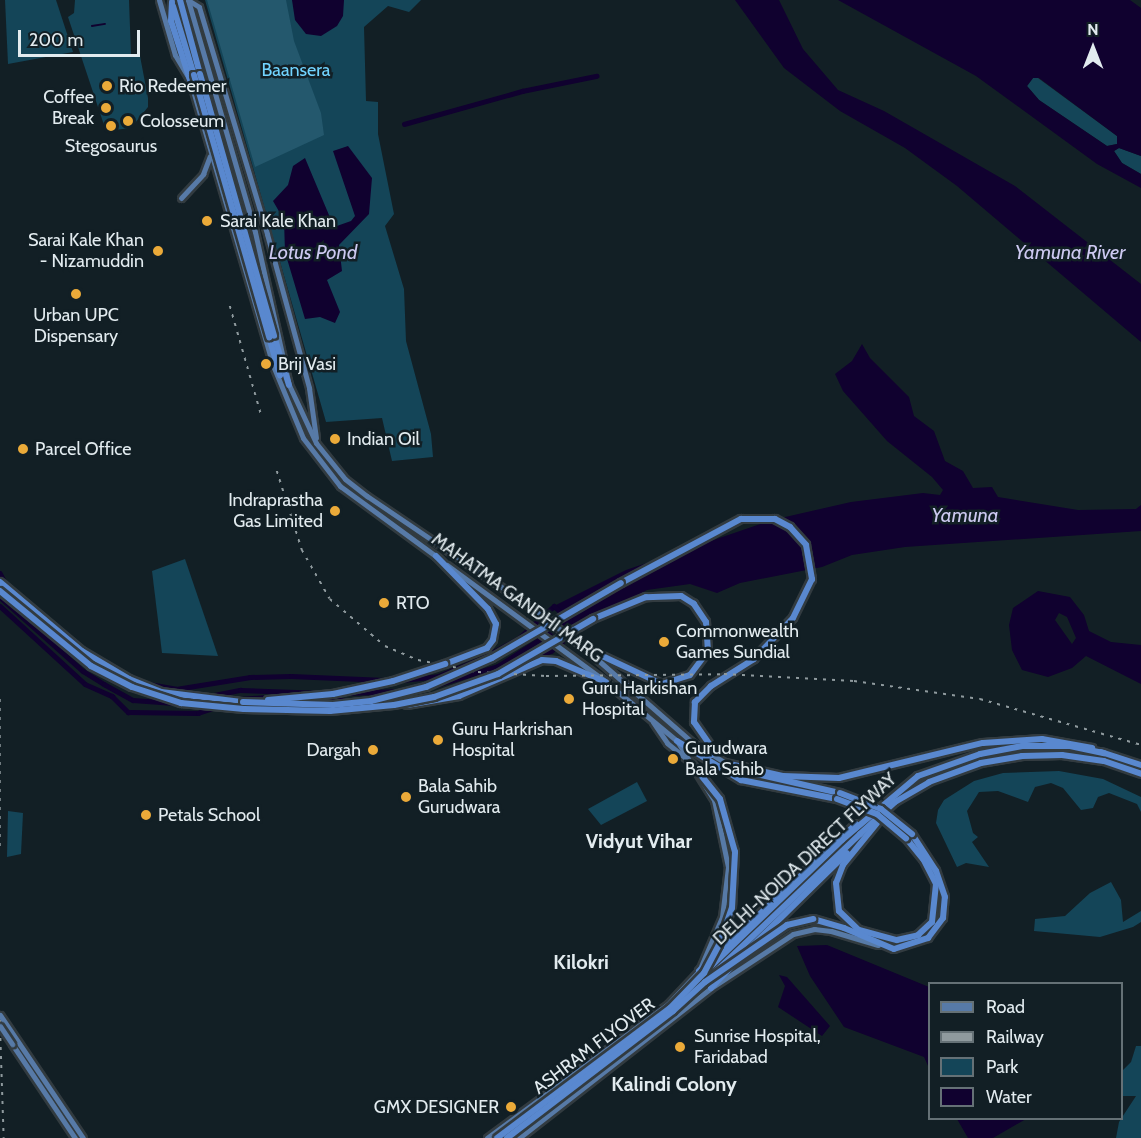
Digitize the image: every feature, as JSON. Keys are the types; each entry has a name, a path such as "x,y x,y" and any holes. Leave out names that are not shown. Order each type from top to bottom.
{"highway":[{"path":"180,0 188,43"},
{"path":"172,1 171,21 190,80"},
{"path":"172,1 188,43 272,336 289,385"},
{"path":"272,336 280,375"},
{"path":"0,582 82,651 129,679 183,696 243,702 333,705 371,701 426,687 492,658 621,583 741,519 775,519 790,527 806,545 812,579 801,607 775,641 700,696 693,716 711,755"},
{"path":"243,702 333,694 393,681 487,648 493,640 496,624 482,603 436,556"},
{"path":"0,591 92,666 163,699 244,709 330,711 394,705 459,696 542,660 556,660 606,682"},
{"path":"394,705 454,691 498,674 593,619 658,594 676,595 694,604 708,629 704,658 697,670 684,679 654,683 581,645"},
{"path":"725,763 783,776 839,778 983,742 1016,739 1082,743 1141,765"},
{"path":"677,741 741,780 839,796"},
{"name":"DELHI-NOIDA DIRECT FLYWAY","path":"702,972 867,817 918,776 980,754 1022,746 1070,746 1104,753"},
{"path":"711,988 869,832 895,802 955,771 1009,757 1062,755 1104,761 1141,774"},
{"path":"705,982 787,926 813,919 844,928 882,946 903,949 921,943 934,933 942,918 945,897 941,879 909,836 877,814 839,796 762,778 725,763"},
{"path":"692,764 720,799 735,852 732,908 702,972"},
{"name":"DELHI-NOIDA DIRECT FLYWAY","path":"705,982 895,802"},
{"path":"702,972 848,828 867,817"},
{"path":"869,832 838,875 836,904 846,921 859,930 890,940 905,939 923,932 936,909 938,892 933,875 909,836"},
{"name":"ASHRAM FLYOVER","path":"497,1138 670,1008 702,972"},
{"name":"ASHRAM FLYOVER","path":"507,1138 674,1011 705,982"}],"main road":[{"name":"MAHATMA GANDHI MARG","path":"159,0 174,55 190,80 272,363 280,375 299,431 322,465 362,504 606,682 677,741 692,764"},
{"name":"MAHATMA GANDHI MARG","path":"188,0 226,124 255,232 289,385 316,443 345,479 522,601 581,645 711,755 725,763"},
{"path":"188,0 200,7 267,234 309,388 316,443"},
{"path":"204,130 226,124"},
{"path":"180,198 203,174 210,150"},
{"path":"234,238 255,232"},
{"path":"651,719 667,743 692,764"},
{"path":"519,1138 603,1072 675,1020 711,988 805,930 831,931 882,946"},
{"path":"487,1138 668,1004 702,972"},
{"path":"0,1015 83,1138"},
{"path":"0,1026 75,1138"},
{"path":"593,1059 603,1072"},
{"path":"528,1131 531,1138"}],"green space":[{"path":"5,0 56,0 73,52 8,64"},
{"path":"75,0 129,0 131,55 140,56 148,98 148,107 131,128 106,131 68,17 74,13"},
{"name":"Baansera","path":"205,0 421,0 409,12 388,6 364,27 366,101 378,102 378,134 394,214 385,226 404,289 406,341 431,434 433,457 392,461 382,418 326,422"},
{"path":"207,0 286,0 294,41 321,113 324,135 255,167"},
{"path":"1033,78 1038,78 1117,136 1117,144 1107,146 1039,100 1027,86"},
{"path":"1119,148 1141,156 1141,174 1122,163 1114,151"},
{"path":"185,559 218,656 162,653 152,571"},
{"path":"1059,771 1103,779 1141,797 1141,812 1137,804 1109,793 1098,797 1093,808 1081,810 1063,788 1051,783 1035,787 1028,802 998,791 979,792 967,811 973,833 978,837 972,842 989,867 966,863 957,867 936,823 938,810 944,800 974,781 1003,773"},
{"path":"637,782 647,801 601,825 588,809"},
{"path":"8,811 23,813 21,854 7,857"},
{"path":"1111,882 1121,900 1123,922 1141,911 1141,922 1133,927 1100,937 1034,931 1035,919 1065,916 1090,893"},
{"path":"1136,1046 1141,1046 1141,1138 1116,1138 1119,1122 1123,1120 1123,1116 1136,1096 1123,1096 1123,1070 1131,1062"}],"water":[{"path":"292,0 344,0 343,16 337,26 321,36 306,34 295,20"},
{"name":"Yamuna River","path":"735,0 779,0 803,49 838,90 884,111 1015,186 1141,284 1141,342 957,186 905,148 840,111 784,68"},
{"path":"838,0 1130,0 1141,8 1141,156 1119,148 1114,151 1122,163 1141,174 1141,188 1097,164 976,76","holes":["1033,78 1039,78 1117,136 1117,144 1107,146 1039,100 1027,86"]},
{"name":"Lotus Pond","path":"348,146 372,178 369,214 339,245 342,271 327,280 340,312 335,323 320,317 305,319 285,252 284,220 273,201 288,185 293,166 305,158 334,227 351,221 355,216 333,151"},
{"name":"Yamuna","path":"862,344 870,358 909,397 914,416 934,431 945,461 963,471 973,488 992,487 998,497 1078,510 1136,509 1141,505 1141,531 905,547 852,555 822,567 740,583 717,593 690,584 647,590 579,627 554,606 626,570 772,520 851,502 923,493 940,495 943,490 932,477 887,441 843,391 835,374 852,361"},
{"path":"1038,591 1070,597 1084,615 1089,631 1111,642 1141,645 1141,684 1086,656 1072,668 1048,677 1022,670 1012,650 1009,625 1013,608","holes":["1059,613 1067,617 1076,638 1072,644 1055,620"]},
{"path":"827,945 928,987 928,1066 924,1057 844,1027 810,976 797,946"},
{"path":"779,975 787,977 830,1026 822,1036 778,1007 785,986"},
{"path":"958,1120 1024,1120 993,1138 968,1138"}],"waterway":[{"path":"92,26 105,24"},
{"path":"404,124 522,91 596,76"},
{"path":"0,573 7,586"},
{"path":"0,597 83,671 104,684 133,700 174,703"},
{"path":"17,600 31,613"},
{"path":"0,606 85,684 112,696 128,712 198,713 240,699 281,696"},
{"path":"402,680 438,676 480,659 519,638 554,606 575,624"},
{"path":"433,686 498,666 570,620"},
{"path":"520,664 551,651 570,635"},
{"path":"86,658 118,674"},
{"path":"149,684 176,689 250,677 291,676 385,680"},
{"path":"209,696 240,690 323,693"},
{"path":"347,693 401,691"},
{"path":"314,698 353,701"}],"railway":[{"path":"230,306 261,414"},
{"path":"277,471 302,550 330,599 385,646 418,660 478,672 546,676 724,674 854,681 980,699 1141,745"},
{"path":"0,699 0,851"},
{"path":"0,1020 4,1138"}],"place":[{"name":"Rio Redeemer","path":"107,86"},
{"name":"Coffee Break","path":"106,108"},
{"name":"Colosseum","path":"128,121"},
{"name":"Stegosaurus","path":"111,126"},
{"name":"Sarai Kale Khan","path":"207,221"},
{"name":"Sarai Kale Khan - Nizamuddin","path":"158,251"},
{"name":"Urban UPC Dispensary","path":"76,294"},
{"name":"Brij Vasi","path":"266,364"},
{"name":"Indian Oil","path":"335,439"},
{"name":"Parcel Office","path":"23,449"},
{"name":"Indraprastha Gas Limited","path":"335,511"},
{"name":"RTO","path":"384,603"},
{"name":"Commonwealth Games Sundial","path":"664,642"},
{"name":"Guru Harkishan Hospital","path":"569,699"},
{"name":"Guru Harkrishan Hospital","path":"438,740"},
{"name":"Dargah","path":"373,750"},
{"name":"Gurudwara Bala Sahib","path":"673,759"},
{"name":"Bala Sahib Gurudwara","path":"406,797"},
{"name":"Petals School","path":"146,815"},
{"name":"Sunrise Hospital, Faridabad","path":"680,1047"},
{"name":"GMX DESIGNER","path":"511,1107"}],"district":[{"name":"Vidyut Vihar","path":"639,841"},
{"name":"Kilokri","path":"581,962"},
{"name":"Kalindi Colony","path":"674,1084"}]}
